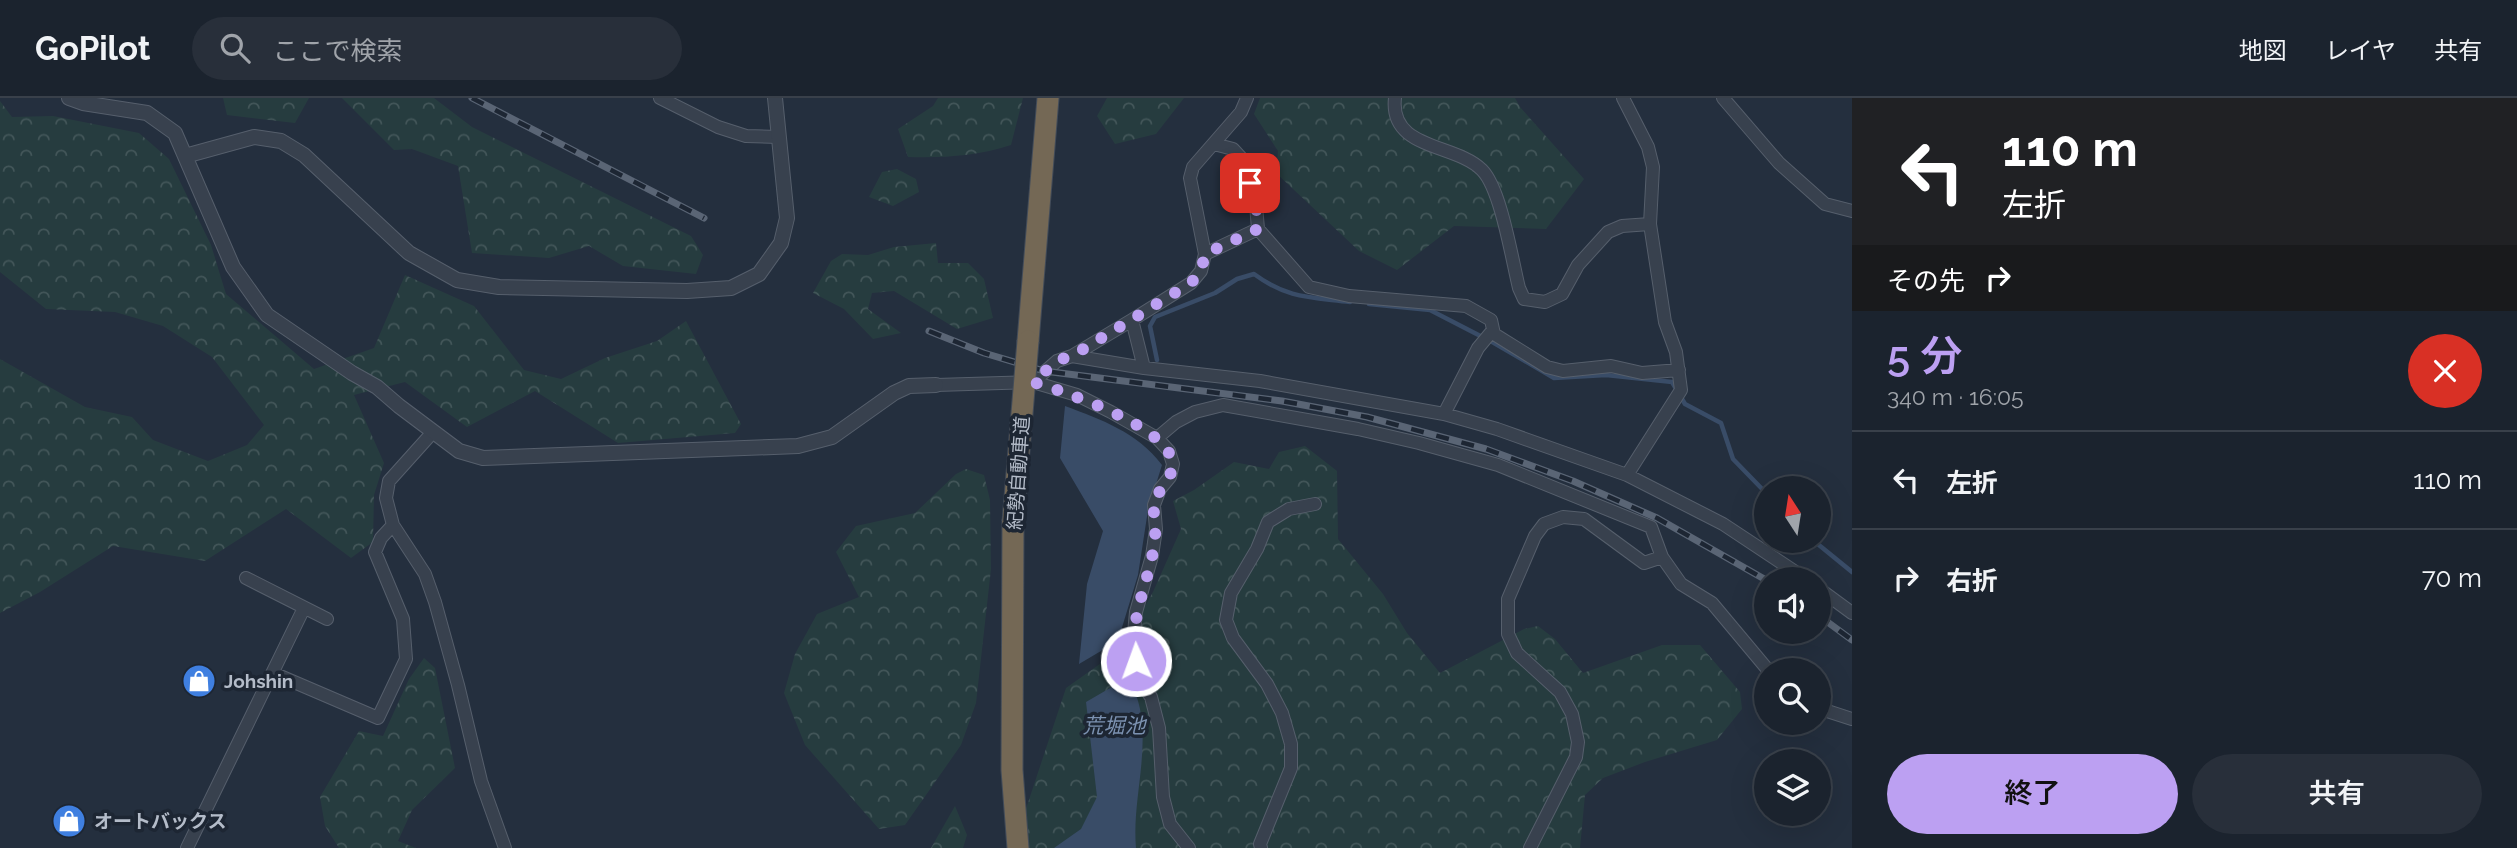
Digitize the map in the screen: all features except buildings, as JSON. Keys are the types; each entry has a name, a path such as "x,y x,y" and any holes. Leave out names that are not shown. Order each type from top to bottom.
{"highway":[{"name":"紀勢自動車道","path":"1018,848 1012,770 1013,522 1048,98"}],"street":[{"path":"69,98 83,103 147,113 174,133 233,267 267,315 377,387 459,451 483,458 798,446 832,437 909,386 1033,382 1077,395 1157,438 1169,451 1173,464 1170,477 1160,489 1154,505 1156,529 1152,556 1136,612 1133,644 1139,679 1151,697 1158,728 1163,797 1170,824 1189,848"},
{"path":"660,98 718,127 746,136 778,137"},
{"path":"185,156 254,137 281,141 304,155 409,253 457,279 499,287 687,291 731,288 759,274 781,243 788,218 775,98"},
{"path":"1033,382 1058,360 1072,356 1132,320 1191,283 1201,271 1205,254 1189,178 1193,167 1241,112 1247,98"},
{"path":"1395,98 1397,120 1410,138 1467,158 1484,172 1494,188 1524,299 1545,302 1562,294 1578,265 1608,232 1622,226 1650,224"},
{"path":"1623,98 1648,147 1653,167 1650,224 1665,321 1676,352 1681,390 1627,475"},
{"path":"1723,98 1779,163 1825,204 1852,211"},
{"path":"1214,144 1233,149 1244,161 1256,205 1258,229 1309,287 1349,296 1466,306 1491,320 1494,334 1547,367 1563,371 1611,366 1642,373 1679,370"},
{"path":"1205,254 1258,229"},
{"path":"1132,320 1144,368"},
{"path":"1444,414 1478,348 1493,330"},
{"path":"1072,356 1144,368 1260,381 1444,414 1497,429 1627,475 1723,524 1788,567"},
{"path":"1157,438 1176,422 1195,412 1223,405 1358,429 1498,465 1651,527 1662,557 1681,584 1712,603 1758,658"},
{"path":"433,432 388,481 386,498 393,525 425,574 435,602 481,781 505,848"},
{"path":"1261,848 1260,844 1291,768 1291,744 1282,713 1233,638 1226,620 1231,593 1257,550 1268,522 1289,509 1315,504"},
{"path":"1530,848 1576,757 1578,742 1572,714 1560,692 1517,653 1508,634 1508,599 1535,536 1544,524 1563,517 1584,519 1644,563 1662,557"},
{"path":"273,673 378,718 406,659 403,619 375,552 381,538 393,525"},
{"path":"246,578 327,619"},
{"path":"1831,598 1852,613"},
{"path":"187,848 304,607"},
{"path":"1831,712 1852,719"}],"green space":[{"path":"223,98 309,98 295,123 227,115"},
{"path":"342,98 434,98 472,127 691,236 703,255 696,274 623,266 589,246 549,258 472,253 458,166 412,149 394,150"},
{"path":"938,98 1023,98 1011,145 960,156 908,157 898,129 933,106"},
{"path":"1107,98 1184,98 1156,134 1115,144 1097,116"},
{"path":"1260,98 1515,98 1584,179 1546,229 1454,226 1397,270 1359,251 1276,173 1278,151 1254,114"},
{"path":"0,101 12,117 53,116 139,133 169,159 211,245 226,294 314,369 374,348 405,275 474,306 524,370 561,379 605,358 657,341 686,321 741,424 735,433 618,443 535,391 467,427 405,382 354,395 384,463 374,495 373,542 351,558 286,509 205,561 113,546 40,592 0,613 0,359 85,407 132,417 153,440 208,461 247,445 264,425 212,357 163,326 115,312 46,309 0,272"},
{"path":"897,169 916,179 919,192 893,206 869,197 882,172"},
{"path":"936,243 938,263 968,263 984,279 993,318 957,329 894,291 872,293 868,309 901,333 873,339 844,309 813,293 831,261 842,254 868,255 894,247"},
{"path":"1305,446 1337,471 1338,539 1383,594 1407,633 1440,673 1524,629 1538,626 1555,639 1583,673 1662,645 1700,645 1740,692 1742,709 1717,740 1603,778 1585,795 1580,848 1013,848 1066,688 1121,649 1153,592 1181,529 1173,501 1234,462 1269,469 1279,452"},
{"path":"966,469 984,475 990,500 991,569 976,703 961,745 905,825 879,829 805,745 784,693 795,654 817,614 859,597 836,552 856,526 915,513 956,474"},
{"path":"424,658 435,668 455,768 412,810 398,841 416,848 339,848 325,826 320,797 359,731 383,736 409,679"},
{"path":"955,806 967,835 963,848 931,848"}],"water":[{"name":"荒堀池","path":"1065,406 1118,428 1142,444 1162,465 1148,510 1138,575 1120,634 1101,651 1079,664 1087,584 1103,531 1060,458"},
{"name":"荒堀池","path":"1129,677 1139,705 1143,744 1136,813 1136,848 1054,848 1081,829 1097,797 1086,702"}],"waterway":[{"path":"1157,360 1150,326 1155,317 1215,293 1237,279 1254,274 1289,293 1350,302"},
{"path":"1369,304 1430,310 1554,378 1606,375 1672,382 1685,404 1721,423 1733,459 1754,481"},
{"path":"1829,553 1852,572"}],"railway":[{"path":"472,98 704,218"},
{"path":"929,331 984,353 1044,371 1282,401 1367,417 1486,449 1573,481 1657,518 1754,573"},
{"path":"1831,625 1852,640"}],"place":[{"name":"Johshin","path":"199,681"},
{"name":"オートバックス","path":"69,821"}],"route":[{"path":"1136,661 1133,644 1136,612 1152,556 1156,529 1154,505 1160,489 1170,477 1173,464 1169,451 1157,438 1111,412 1077,395 1033,382 1058,360 1072,356 1191,283 1201,271 1205,254 1258,229 1256,205 1250,183"}]}
